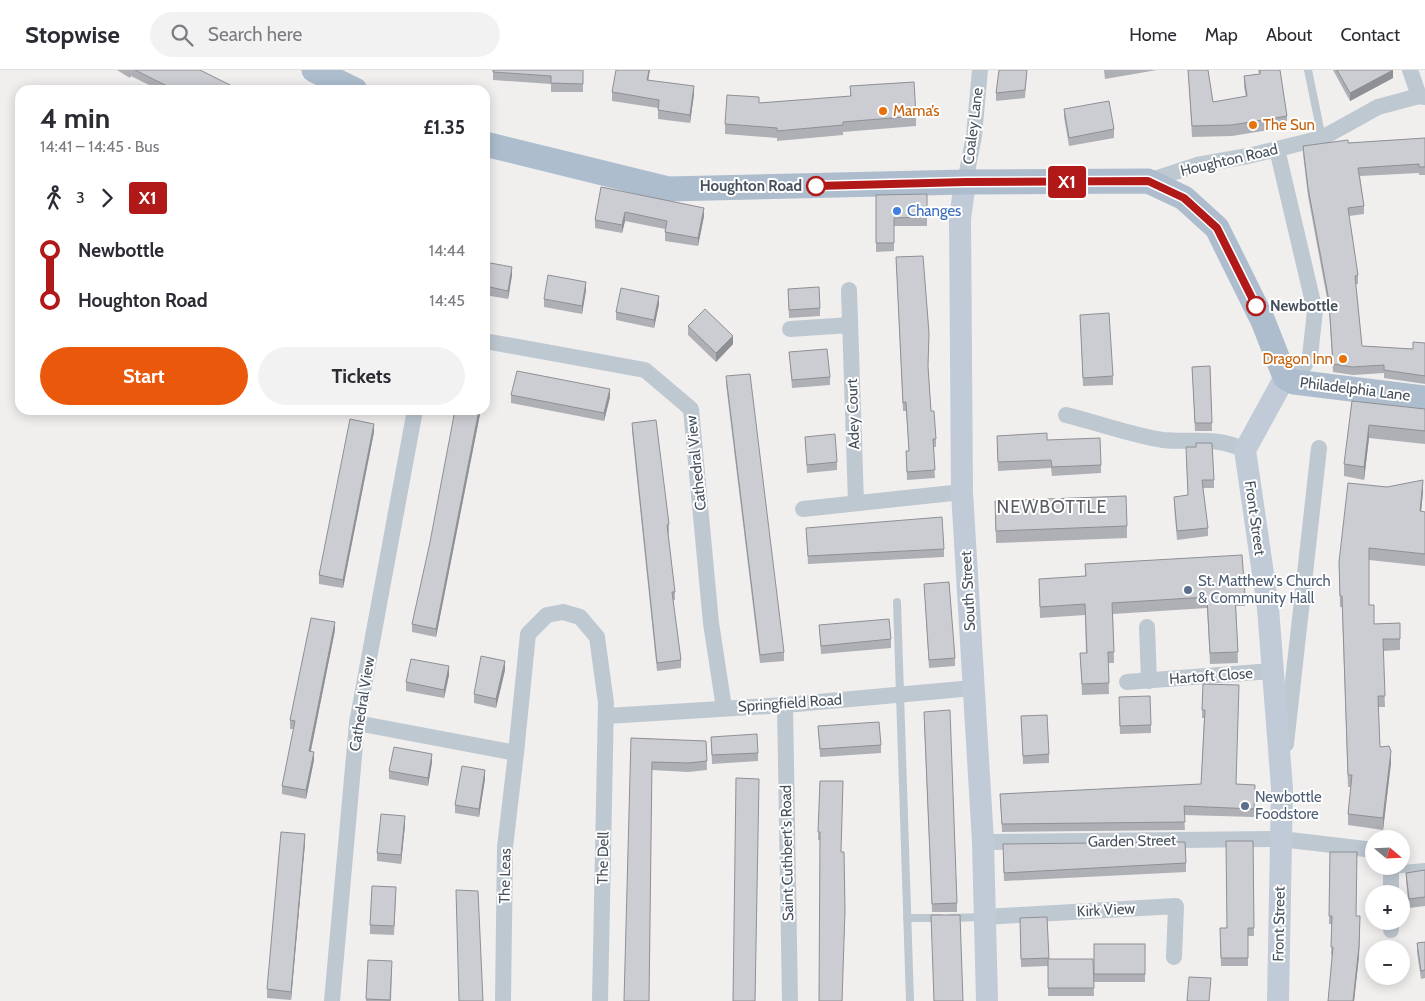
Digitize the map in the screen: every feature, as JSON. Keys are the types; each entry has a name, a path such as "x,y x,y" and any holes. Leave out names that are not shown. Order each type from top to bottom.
{"main road":[{"path":"314,70 345,85"},
{"path":"490,145 668,189 966,182 1148,181 1184,198 1217,228 1264,321 1290,380"},
{"name":"Philadelphia Lane","path":"1290,380 1425,398"}],"street":[{"name":"Coaley Lane","path":"966,182 974,136 980,70"},
{"path":"1410,70 1422,97"},
{"name":"Houghton Road","path":"1148,181 1197,164 1322,138 1378,107 1422,97"},
{"path":"1066,415 1163,440 1205,439 1230,443 1245,450 1290,380 1310,356 1315,311 1277,148"},
{"name":"South Street","path":"966,182 960,219 962,492 983,842 987,1001"},
{"name":"Adey Court","path":"849,290 856,503"},
{"path":"790,329 850,325"},
{"name":"Cathedral View","path":"490,341 645,370 691,409 711,623 724,708"},
{"name":"Cathedral View","path":"332,1001 357,723 414,415"},
{"name":"Front Street","path":"1278,1001 1282,788 1319,448"},
{"name":"Front Street","path":"1245,450 1268,608 1282,788"},
{"path":"803,509 962,492"},
{"name":"The Dell","path":"516,752 528,634 547,615 563,612 580,617 597,637 606,716 600,1001"},
{"name":"Hartoft Close","path":"1147,627 1149,681"},
{"name":"Hartoft Close","path":"1127,682 1273,671"},
{"name":"Springfield Road","path":"606,716 785,705 974,688"},
{"name":"Saint Cuthbert's Road","path":"785,705 790,1001"},
{"path":"357,723 516,752"},
{"name":"The Leas","path":"503,1001 505,847 516,752"},
{"name":"Garden Street","path":"983,842 1281,839 1365,849"},
{"name":"Kirk View","path":"985,917 1176,906 1174,957"}],"lane":[{"path":"1308,70 1322,138"},
{"path":"897,602 910,1001"},
{"path":"1410,867 1425,867"},
{"path":"906,918 985,917"}],"building":[{"path":"135,70 200,70 230,85 165,85"},
{"path":"493,70 583,70 583,84 551,83 551,76 493,72"},
{"path":"616,70 649,70 647,80 694,86 690,115 658,110 659,100 612,92"},
{"path":"999,70 1027,70 1025,90 996,93"},
{"path":"1188,70 1208,70 1213,102 1247,96 1244,76 1260,74 1260,70 1280,70 1287,116 1232,125 1192,126"},
{"path":"1337,70 1393,70 1350,93"},
{"path":"914,82 916,116 843,122 843,125 777,131 777,128 725,124 727,95 759,97 759,103 851,96 850,86"},
{"path":"1109,101 1114,129 1069,138 1064,109"},
{"path":"1425,138 1425,167 1419,167 1419,164 1358,168 1364,206 1348,208 1358,275 1355,276 1362,346 1413,349 1413,342 1425,343 1425,376 1384,370 1384,365 1353,367 1333,364 1329,301 1308,188 1303,146 1348,140 1348,143"},
{"path":"601,187 704,208 698,238 665,232 667,221 625,212 622,225 595,220"},
{"path":"927,194 927,217 894,218 894,243 876,243 876,195"},
{"path":"923,256 929,333 928,366 931,411 934,411 936,439 933,439 935,470 907,472 906,451 909,451 906,402 903,403 896,257"},
{"path":"490,263 512,267 508,291 490,287"},
{"path":"548,275 586,282 582,306 544,299"},
{"path":"819,287 820,308 789,310 788,289"},
{"path":"621,288 659,296 654,320 616,312"},
{"path":"705,309 733,336 716,353 688,326"},
{"path":"1109,313 1113,376 1083,378 1080,315"},
{"path":"827,349 830,377 792,380 789,352"},
{"path":"1210,366 1212,423 1195,423 1192,367"},
{"path":"517,371 610,389 604,413 511,395"},
{"path":"750,374 784,652 760,655 726,376"},
{"path":"1352,401 1425,409 1425,431 1369,425 1364,467 1344,464"},
{"path":"454,415 478,415 436,629 412,624"},
{"path":"350,419 374,424 343,580 319,575"},
{"path":"656,420 669,524 667,525 675,592 672,592 681,660 657,663 632,423"},
{"path":"1047,433 1047,440 1100,438 1101,465 1052,467 1051,460 998,462 997,436"},
{"path":"835,434 837,462 807,465 805,437"},
{"path":"1196,443 1212,443 1214,480 1202,480 1208,528 1177,531 1174,497 1188,495 1186,447 1196,447"},
{"path":"1423,480 1420,511 1425,512 1425,554 1369,548 1369,605 1374,605 1374,624 1400,623 1400,639 1383,639 1385,696 1378,696 1380,747 1389,746 1391,751 1383,818 1348,814 1352,775 1348,775 1342,596 1340,596 1339,562 1348,483 1387,487"},
{"path":"1126,496 1127,526 996,531 995,501"},
{"path":"942,517 944,549 808,556 806,528"},
{"path":"1242,555 1245,595 1235,595 1238,652 1210,653 1207,597 1112,603 1114,652 1108,652 1109,683 1082,684 1080,653 1087,653 1085,604 1040,607 1039,579 1086,576 1085,564"},
{"path":"949,582 955,658 929,660 924,584"},
{"path":"311,618 335,622 309,751 314,752 306,790 282,786 295,721 290,720"},
{"path":"889,619 891,639 821,646 819,625"},
{"path":"481,656 505,661 496,699 474,694"},
{"path":"411,659 449,666 444,690 406,682"},
{"path":"1203,684 1239,685 1236,784 1255,785 1254,809 1184,806 1185,822 1002,824 1000,794 1201,784 1205,710 1202,710"},
{"path":"1150,696 1151,725 1120,726 1119,697"},
{"path":"950,710 957,903 932,904 924,712"},
{"path":"1047,715 1049,754 1023,756 1021,716"},
{"path":"879,722 881,745 820,749 818,726"},
{"path":"757,734 758,753 712,755 711,737"},
{"path":"631,738 706,741 707,761 688,763 652,762 649,1001 624,1001"},
{"path":"394,747 432,754 428,778 389,771"},
{"path":"462,766 485,770 479,809 455,805"},
{"path":"736,778 759,779 755,1001 733,1001"},
{"path":"820,781 843,781 841,852 844,852 845,910 842,1001 819,1001 820,832 818,832"},
{"path":"381,814 405,816 401,855 377,853"},
{"path":"281,832 305,834 291,992 267,989"},
{"path":"1226,841 1253,841 1254,928 1248,928 1248,958 1221,958 1220,928 1227,928"},
{"path":"1185,842 1186,863 1004,873 1003,844"},
{"path":"1330,852 1357,852 1356,916 1360,916 1359,947 1353,1001 1328,1001 1333,947 1331,947 1332,916 1329,916"},
{"path":"1425,870 1425,897 1410,899 1410,885 1407,885 1406,875 1410,875 1410,872"},
{"path":"372,886 396,887 394,926 370,925"},
{"path":"456,890 478,891 483,1001 459,1001"},
{"path":"931,915 960,915 963,1001 934,1001"},
{"path":"1047,917 1049,958 1021,959 1020,918"},
{"path":"1425,942 1425,970 1421,971 1417,943"},
{"path":"1094,944 1145,944 1145,974 1094,974"},
{"path":"1048,959 1093,959 1094,988 1048,988"},
{"path":"368,960 392,961 390,1000 366,999"},
{"path":"1189,977 1211,978 1209,1001 1187,1001"}],"bus line":[{"name":"X1","path":"816,186 966,182 1148,181 1184,198 1217,228 1256,306"}],"place":[{"name":"Mama’s","path":"883,111"},
{"name":"The Sun","path":"1253,125"},
{"name":"Houghton Road","path":"816,186"},
{"name":"Changes","path":"897,211"},
{"name":"Newbottle","path":"1256,306"},
{"name":"Dragon Inn","path":"1343,359"},
{"name":"St. Matthew's Church & Community Hall","path":"1188,590"},
{"name":"Newbottle Foodstore","path":"1245,806"}],"district":[{"name":"NEWBOTTLE","path":"1052,507"}]}
